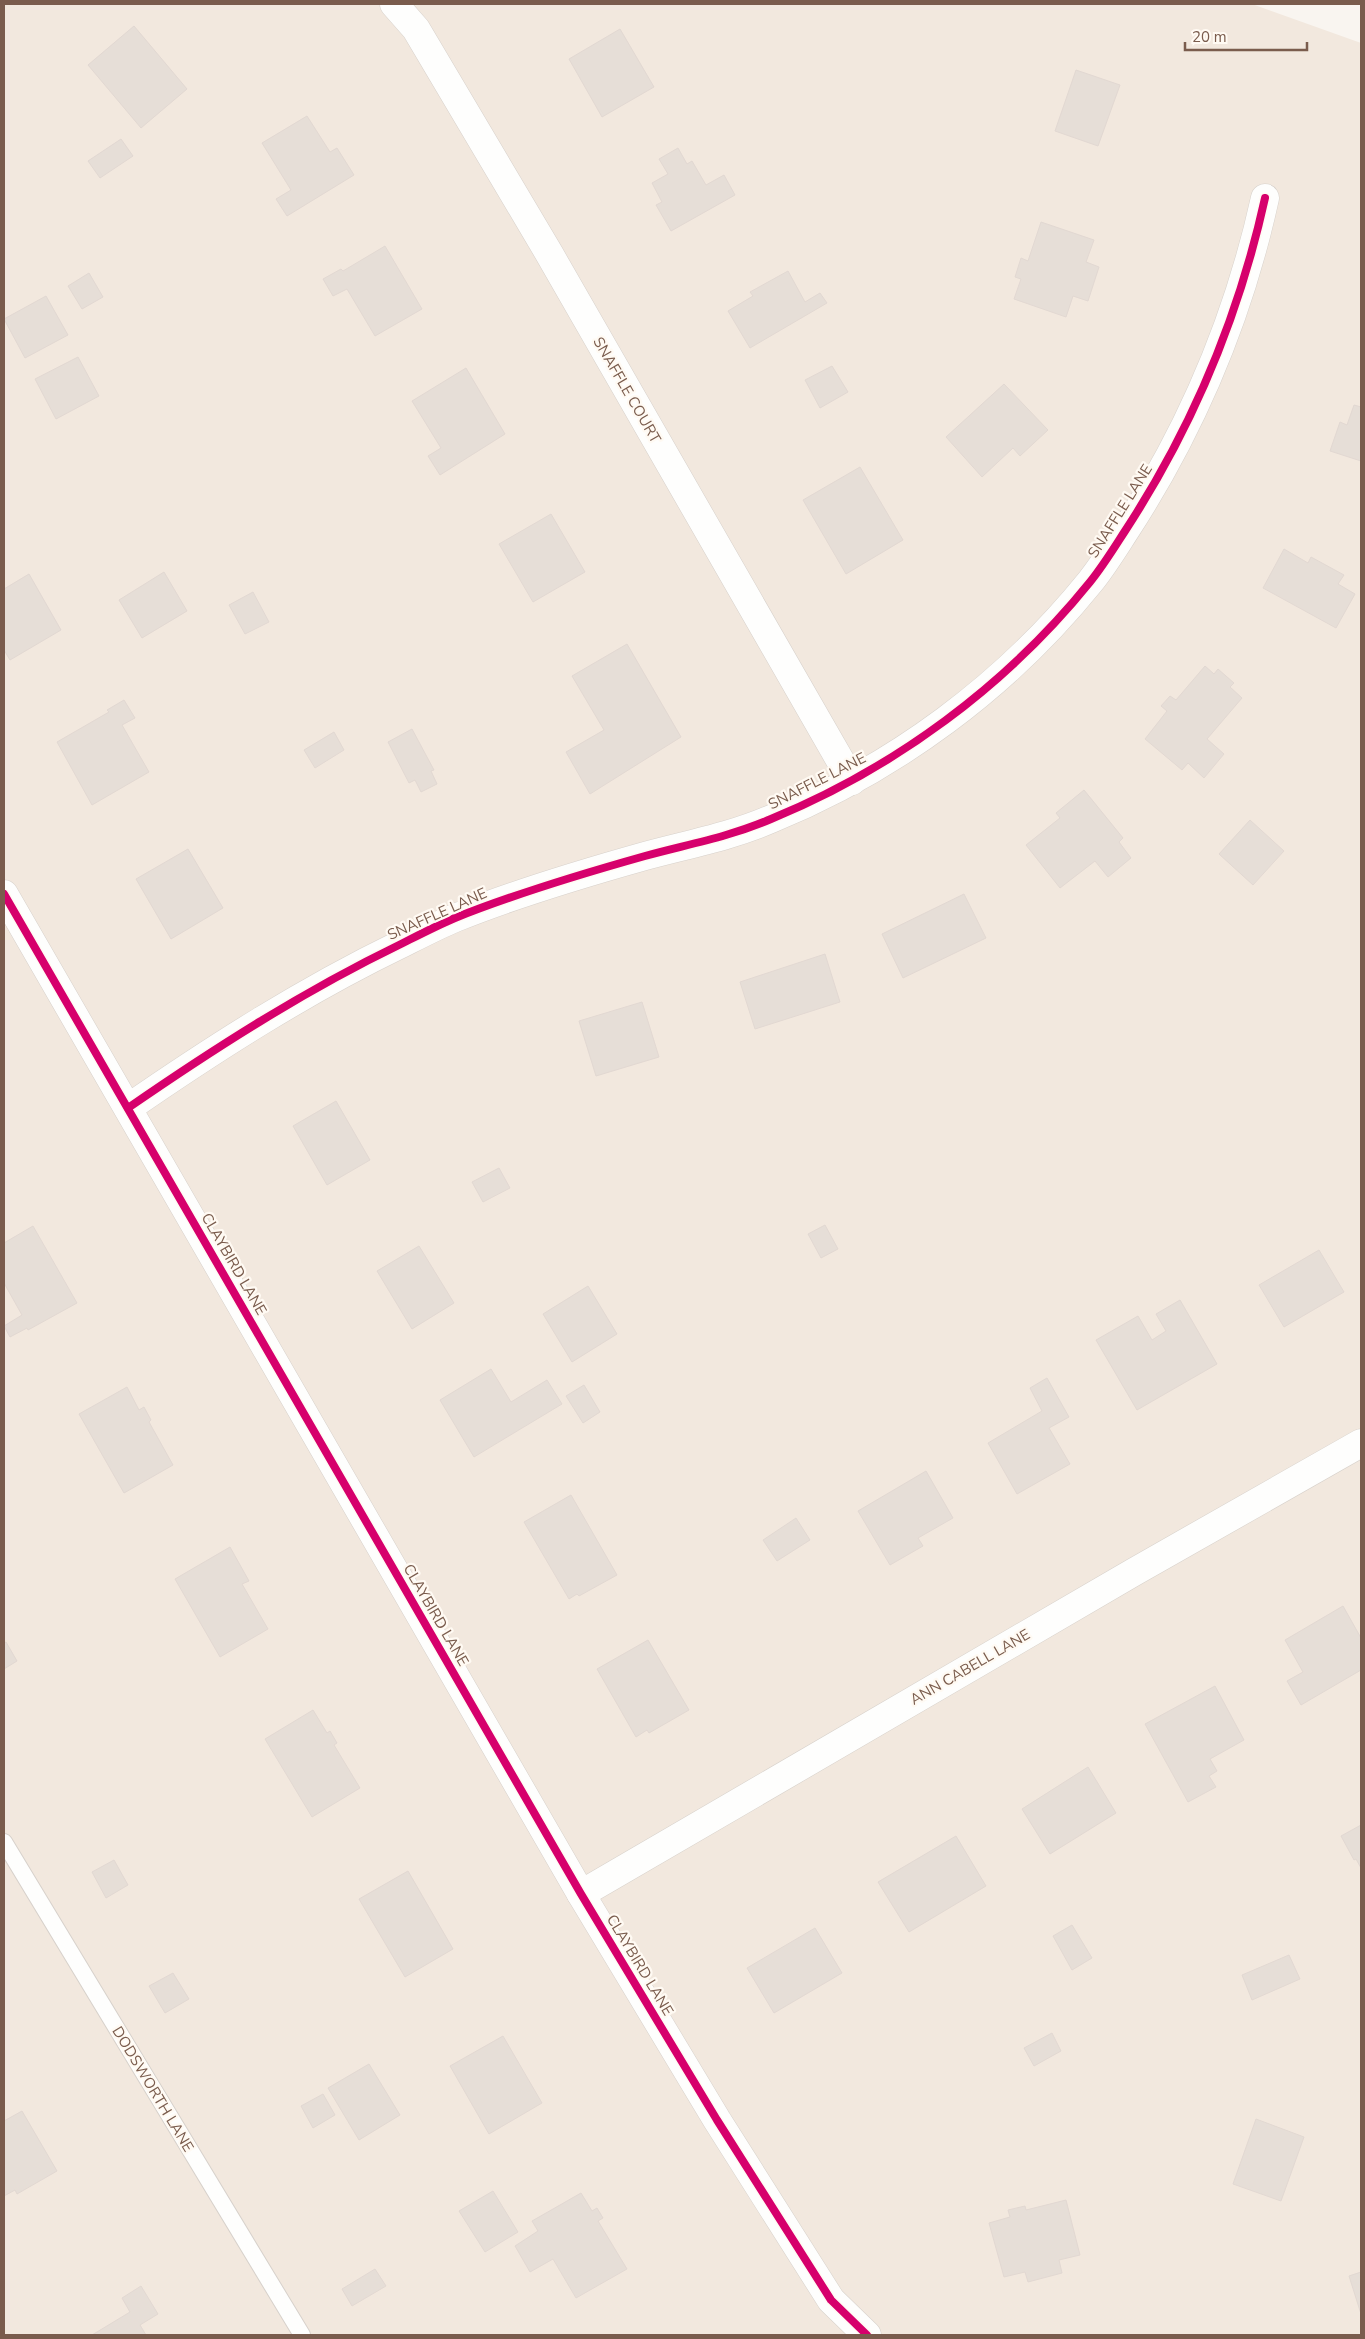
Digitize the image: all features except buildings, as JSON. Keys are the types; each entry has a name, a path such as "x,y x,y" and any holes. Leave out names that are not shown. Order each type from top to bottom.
{"street":[{"name":"SNAFFLE COURT","path":"394,4 416,29 550,255 852,781"},
{"name":"SNAFFLE LANE","path":"128,1108 225,1042 352,968 452,919 564,878 657,853 704,843 770,820 852,781 911,746 982,693 1047,633 1093,579 1148,496 1195,406 1232,313 1256,237 1265,198"},
{"name":"CLAYBIRD LANE","path":"4,894 581,1894 717,2120 831,2300 867,2335"},
{"name":"ANN CABELL LANE","path":"581,1894 1134,1572 1361,1443"}],"lane":[{"name":"DODSWORTH LANE","path":"4,1842 302,2335"}],"shaded area":[{"path":"4,4 1252,4 1361,43 1361,2335 4,2335"}],"cycle path":[{"path":"128,1108 260,1021 329,981 427,931 478,909 549,884 724,835 771,819 861,775 904,749 946,720 985,689 1022,656 1090,582 1149,493 1191,412 1227,329 1254,242 1265,198"},
{"path":"4,894 581,1894 717,2120 831,2300 867,2335"}]}
